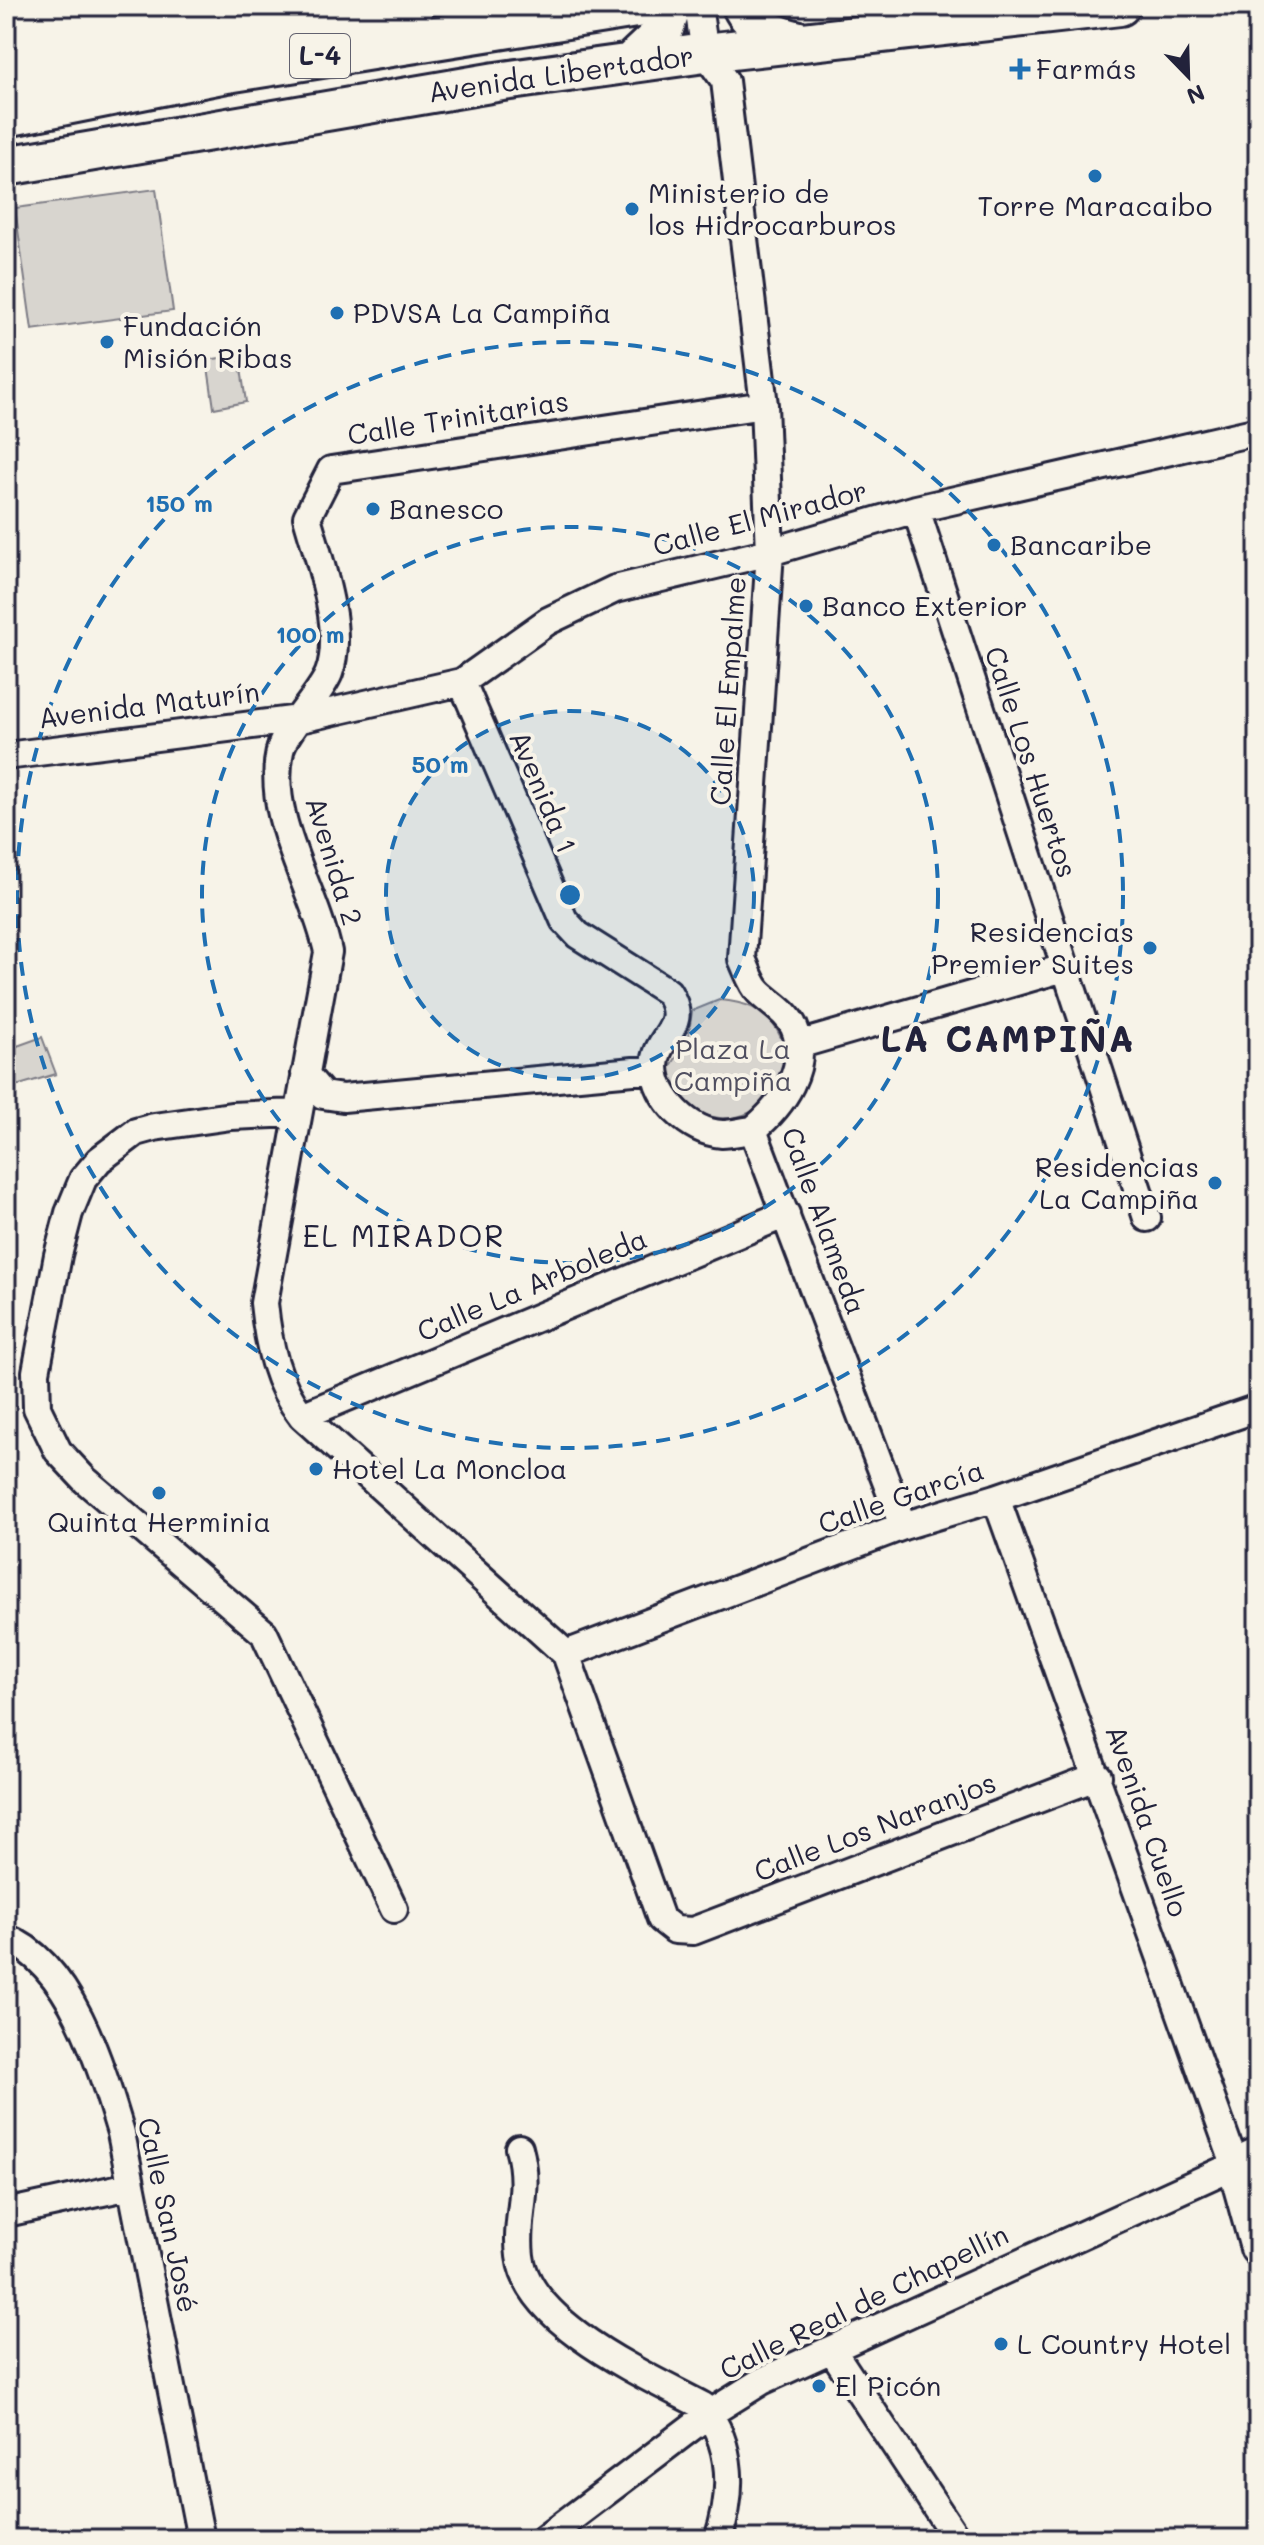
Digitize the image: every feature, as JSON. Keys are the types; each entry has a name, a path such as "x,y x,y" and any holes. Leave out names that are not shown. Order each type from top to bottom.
{"main road":[{"path":"6,23 73,6"},
{"path":"6,43 222,6"},
{"name":"L-4","path":"6,75 215,35 413,6"},
{"path":"629,64 663,32 672,6"},
{"name":"L-4","path":"742,6 745,13 777,36 806,42"},
{"name":"Avenida Libertador","path":"6,166 496,82 705,53 1120,6"},
{"name":"L-4","path":"6,141 488,51 617,9"},
{"name":"Avenida Libertador","path":"6,115 227,71 617,9"}],"street":[{"path":"698,6 705,53"},
{"name":"Calle El Empalme","path":"705,53 725,81 764,405 770,552 742,959 756,990 779,1007 793,1026 798,1045"},
{"name":"Calle Trinitarias","path":"300,719 329,672 334,615 307,517 331,470 764,405"},
{"name":"Calle El Mirador","path":"300,719 462,682 548,621 615,589 770,552 916,509 1258,431"},
{"name":"Calle Los Huertos","path":"916,509 1147,1218"},
{"name":"Avenida 1","path":"462,682 564,920 578,935 668,992 675,1003 674,1027 657,1056 655,1069"},
{"name":"Avenida Maturín","path":"6,756 300,719"},
{"name":"Avenida 2","path":"300,719 280,749 279,784 286,833 321,917 328,952 296,1113 264,1303 268,1342 290,1402 302,1416 566,1654"},
{"path":"798,1045 1064,968"},
{"name":"Calle Alameda","path":"798,1045 796,1070 788,1092 771,1115 753,1130 903,1526"},
{"path":"305,1074 323,1095 343,1098 655,1069 664,1096 681,1116 701,1129 721,1134 753,1130"},
{"path":"296,1113 231,1116 154,1127 136,1132 99,1160 83,1179 58,1255 36,1372 37,1408 58,1451 85,1480 264,1633 394,1909"},
{"name":"Calle La Arboleda","path":"302,1416 786,1214"},
{"name":"Calle García","path":"566,1654 903,1526 996,1498 1258,1408"},
{"name":"Avenida Cuello","path":"996,1498 1098,1776 1246,2160"},
{"name":"Calle Los Naranjos","path":"566,1654 661,1919 675,1930 693,1931 1098,1776"},
{"name":"Calle San José","path":"6,1938 26,1945 54,1973 103,2075 121,2133 201,2539"},
{"path":"519,2148 526,2174 519,2253 521,2266 537,2295 551,2312 593,2345 703,2406 709,2414 725,2452 729,2480 728,2507 718,2539"},
{"path":"1246,2160 1258,2248"},
{"name":"Calle Real de Chapellín","path":"544,2539 709,2414 762,2381 1246,2160"},
{"path":"6,2213 130,2186"},
{"path":"832,2350 957,2539"}],"green space":[{"path":"156,189 173,311 32,330 15,208"},
{"path":"239,355 246,402 214,408 207,360"},
{"name":"Plaza La Campiña","path":"719,1000 737,1002 766,1016 777,1030 785,1056 782,1079 769,1099 750,1112 728,1118 705,1115 683,1100 667,1072 688,1039 692,1011"},
{"path":"42,1037 56,1074 6,1089 6,1050"}],"place":[{"name":"Farmás","path":"1020,69"},
{"name":"Torre Maracaibo","path":"1095,176"},
{"name":"Ministerio de los Hidrocarburos","path":"632,209"},
{"name":"PDVSA La Campiña","path":"337,313"},
{"name":"Fundación Misión Ribas","path":"107,342"},
{"name":"Banesco","path":"373,509"},
{"name":"Bancaribe","path":"994,545"},
{"name":"Banco Exterior","path":"806,606"},
{"name":"Residencias Premier Suites","path":"1150,948"},
{"name":"Residencias La Campiña","path":"1215,1183"},
{"name":"Hotel La Moncloa","path":"316,1469"},
{"name":"Quinta Herminia","path":"159,1493"},
{"name":"L Country Hotel","path":"1001,2344"},
{"name":"El Picón","path":"819,2386"}],"district":[{"name":"LA CAMPIÑA","path":"1008,1039"},
{"name":"EL MIRADOR","path":"404,1237"}]}
